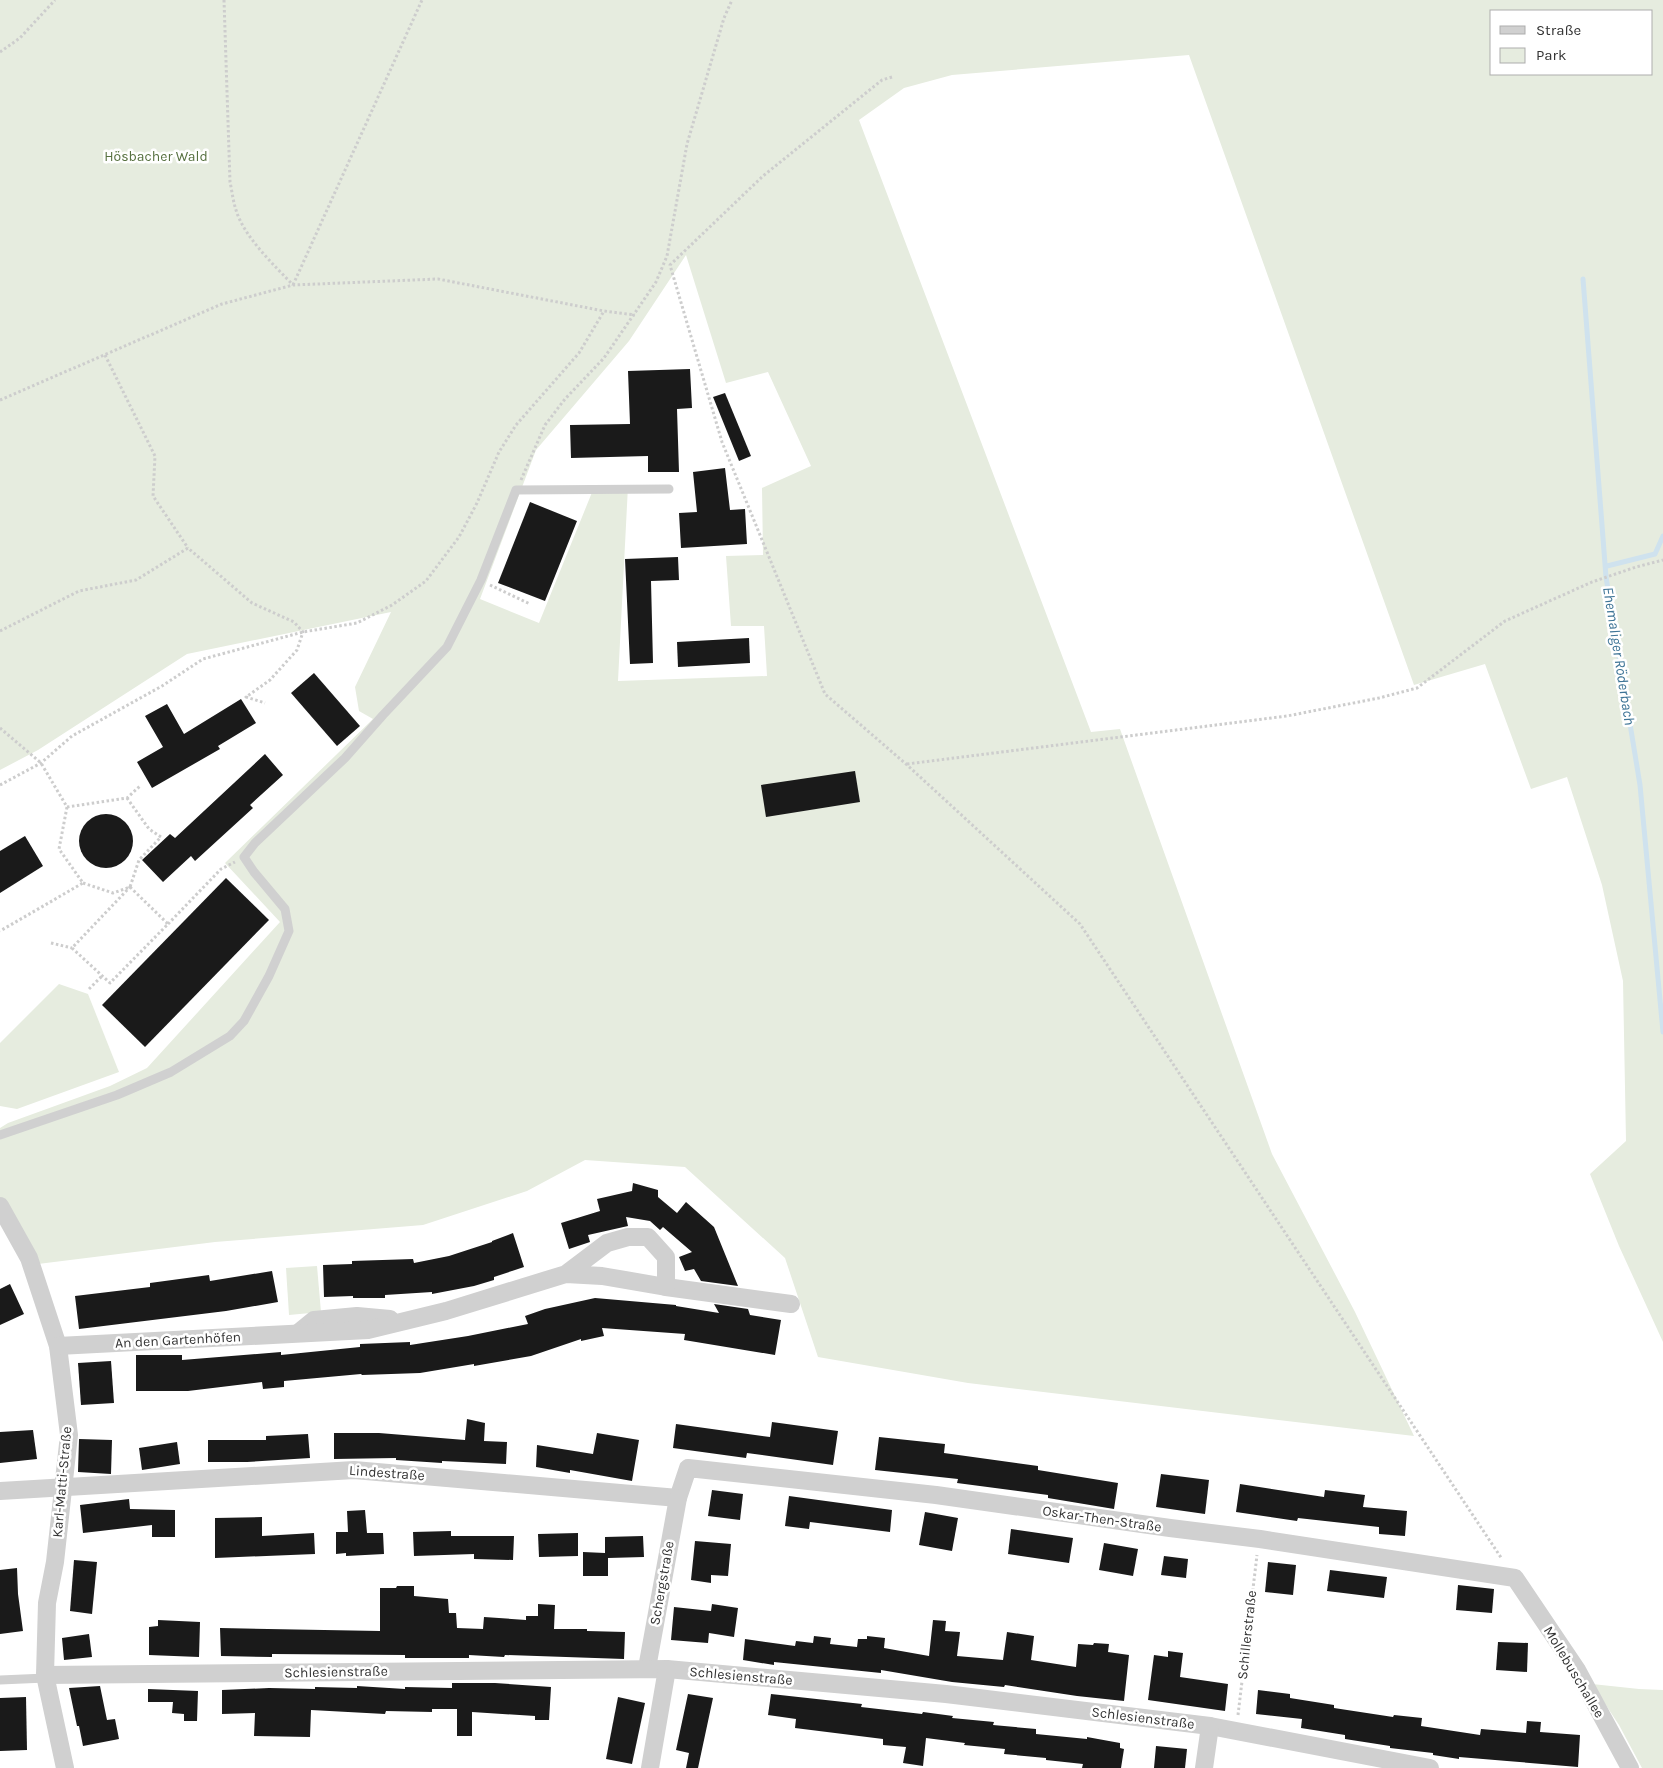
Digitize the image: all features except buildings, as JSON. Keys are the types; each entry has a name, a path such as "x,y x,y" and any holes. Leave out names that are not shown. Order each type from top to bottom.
{"street":[{"name":"Karl-Matti-Straße","path":"0,1206 29,1258 58,1346 69,1435 55,1562 47,1604 46,1676 65,1768"},
{"name":"An den Gartenhöfen","path":"58,1346 368,1330 446,1311 566,1274 607,1243 628,1237 648,1237 666,1258 666,1287"},
{"name":"An den Gartenhöfen","path":"566,1274 602,1276 666,1287 791,1304"},
{"name":"Oskar-Then-Straße","path":"678,1498 688,1468 936,1495 1260,1539 1515,1578"},
{"name":"Lindestraße","path":"0,1490 354,1470 678,1498"},
{"name":"Schergstraße","path":"647,1668 678,1498"},
{"name":"Mollebuschallee","path":"1515,1578 1577,1670 1630,1768"},
{"name":"Schlesienstraße","path":"46,1676 667,1669 946,1694 1210,1726 1430,1768"},
{"path":"650,1768 667,1669"},
{"path":"1204,1768 1210,1726"}],"lane":[{"path":"0,1135 117,1094 171,1072 230,1036 244,1021 269,976 290,931 285,909 244,857 255,843 345,758 447,647 481,580 516,490 669,489"},
{"path":"0,1680 46,1676"}],"path":[{"path":"0,52 20,38 55,0"},
{"path":"224,0 230,182 236,211 248,234 293,285"},
{"path":"293,285 422,0"},
{"path":"516,490 545,425 604,358 656,282 667,256 687,144 724,18 732,0"},
{"path":"892,77 882,80 763,176 670,265 722,442 825,694 906,764 1080,924 1515,1578"},
{"path":"0,400 222,304 293,285 438,279 604,311 635,315"},
{"path":"0,785 41,764 72,736 162,686 203,659 303,632 357,623 392,604 426,581 459,537 478,503 499,452 516,425 579,353 604,311"},
{"path":"105,355 155,456 153,496 188,548 252,603 294,622 303,632"},
{"path":"0,631 79,591 136,580 188,548"},
{"path":"906,764 1278,718 1379,698 1417,688 1504,621 1592,582 1636,566 1663,560"},
{"path":"481,580 530,604"},
{"path":"265,703 246,697 270,680 297,650 303,632"},
{"path":"0,728 41,764 67,807 59,849 83,883 113,893 130,887"},
{"path":"67,807 127,798 140,786"},
{"path":"72,948 130,887 138,860 161,837 149,829 127,798"},
{"path":"51,943 72,948 110,984 221,869 244,857"},
{"path":"0,931 83,883"},
{"path":"130,887 168,924"},
{"path":"89,990 102,976"},
{"name":"Schillerstraße","path":"1236,1731 1260,1539"}],"green space":[{"name":"Hösbacher Wald","path":"0,0 1663,0 1663,1342 1619,1246 1590,1174 1626,1141 1623,981 1602,885 1567,777 1531,789 1485,664 1414,685 1189,55 952,75 904,88 859,120 1091,732 1120,729 1272,1154 1355,1312 1414,1436 968,1383 818,1357 785,1258 685,1167 585,1160 527,1191 423,1225 215,1242 38,1264 0,1197 0,1128 8,1123 110,1086 147,1068 280,922 225,863 373,719 359,711 355,687 391,612 187,654 38,750 0,770","holes":["686,255 726,383 768,372 811,466 762,488 763,555 726,556 731,626 764,626 767,676 618,681 628,486 595,485 539,623 480,599 536,450 629,341"]},
{"path":"59,984 88,994 119,1072 17,1109 0,1106 0,1043"},
{"path":"317,1266 321,1312 289,1315 286,1268"},
{"path":"1592,1684 1663,1690 1663,1768 1642,1768 1619,1725"}],"waterway":[{"name":"Ehemaliger Röderbach","path":"1583,279 1606,577 1640,785 1663,1032"},
{"path":"1607,566 1655,554 1663,536"}]}
